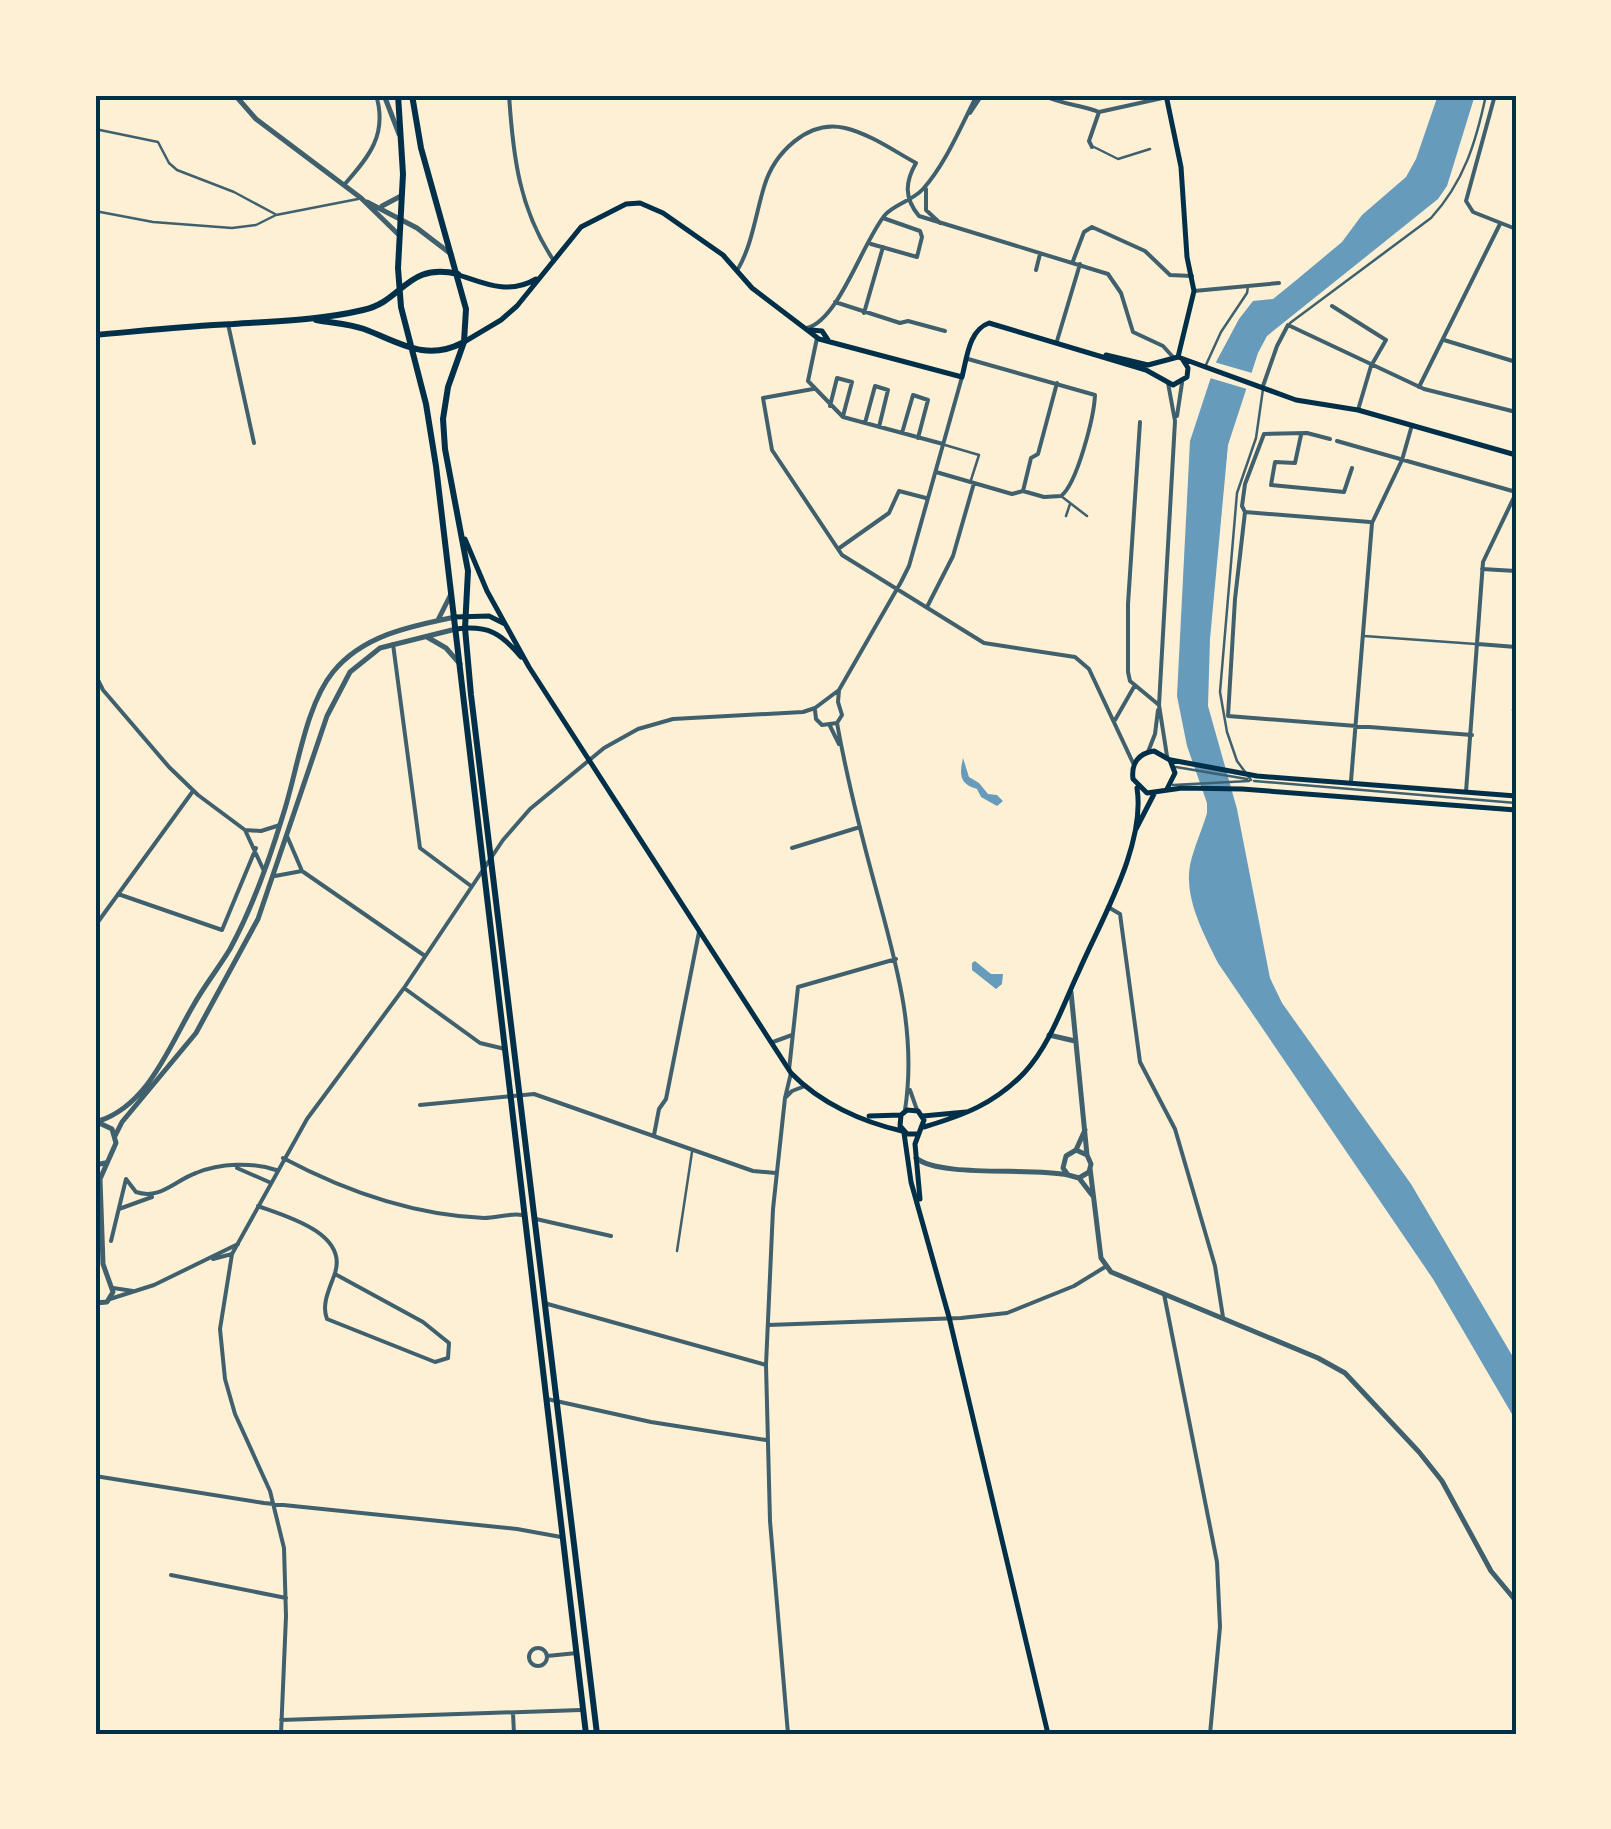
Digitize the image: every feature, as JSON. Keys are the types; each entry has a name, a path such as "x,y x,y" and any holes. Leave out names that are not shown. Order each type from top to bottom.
{"main road":[{"path":"398,95 402,144 399,288 432,437 455,616 461,629 492,856 597,1734"},
{"path":"412,95 421,148 466,309 464,342 448,387 442,419 468,571 460,664 586,1734"},
{"path":"1167,96 1181,167 1187,258 1194,291 1178,358"},
{"path":"305,319 351,326 410,349 443,351 502,320 580,228 626,204 640,203 672,218 738,269 752,288 821,337 962,377 974,334 985,324 993,323 1148,365 1178,358 1296,400 1358,410 1516,455"},
{"path":"95,334 305,319 364,310 382,302 412,278 430,271 504,289 527,284 543,275"},
{"path":"1082,350 1162,377 1168,383 1208,369"},
{"path":"1178,358 1188,368 1184,380"},
{"path":"1162,377 1164,361"},
{"path":"460,527 487,591 529,667 790,1072 843,1110 918,1134"},
{"path":"455,616 489,616 508,626"},
{"path":"461,629 484,627 500,634 529,667"},
{"path":"1131,841 1139,802 1134,765 1144,754 1239,774 1466,792 1516,803"},
{"path":"1169,787 1170,761"},
{"path":"1136,785 1154,794"},
{"path":"1048,1734 921,1206 914,1156 918,1134 924,1127 960,1118 1004,1093 1027,1070 1071,989 1154,794 1169,787 1241,786 1516,803"},
{"path":"864,1117 969,1112"},
{"path":"903,1114 899,1123 911,1182 921,1206"},
{"path":"921,1114 924,1127"}],"street":[{"path":"235,95 256,119 363,200 399,235"},
{"path":"344,185 378,140 382,123 376,95"},
{"path":"384,95 402,144"},
{"path":"509,95 519,188 534,228 554,261"},
{"path":"806,328 815,326 834,302 887,213 910,201 926,186 979,95"},
{"path":"1043,95 1063,106 1077,104 1099,112 1167,96"},
{"path":"1486,95 1460,183 1439,210 1288,324 1268,370 1256,438 1237,493 1221,675 1223,719 1239,774 1252,780 1516,803"},
{"path":"1495,95 1466,200 1473,212 1516,229"},
{"path":"1099,112 1089,141 1092,147 1118,159 1150,148"},
{"path":"738,269 769,172 789,146 800,136 822,128 847,128 916,163 906,181 910,201 919,216 1104,272 1116,284 1130,327 1178,358"},
{"path":"95,129 158,142 176,170 234,192 276,215"},
{"path":"926,186 926,210 944,226"},
{"path":"380,206 402,196"},
{"path":"95,211 153,222 232,228 256,225 276,215 363,200 400,218 453,256"},
{"path":"869,243 917,257 923,234 883,218"},
{"path":"1418,387 1500,224"},
{"path":"1072,262 1084,232 1092,228 1145,250 1170,275 1192,276"},
{"path":"864,313 884,247"},
{"path":"1036,270 1040,254"},
{"path":"1056,343 1080,264"},
{"path":"1194,291 1279,282"},
{"path":"1208,369 1222,332 1248,286"},
{"path":"834,302 945,332"},
{"path":"1332,306 1386,340 1370,366 1358,410"},
{"path":"821,319 821,337 808,378 830,406 843,416 978,455 953,556 927,607"},
{"path":"228,324 254,443"},
{"path":"1288,324 1418,387 1516,412"},
{"path":"1442,340 1516,362"},
{"path":"936,472 1012,494 1024,491 1044,497 1060,496 1071,485 1095,395 967,358"},
{"path":"281,1734 284,1548 274,1503 235,1414 225,1379 220,1329 232,1254 311,1113 404,988 492,856 530,809 630,733 673,719 803,712 839,690 908,566 962,377"},
{"path":"830,406 838,378 852,382 843,416"},
{"path":"1125,744 1144,754 1155,734 1175,421 1184,380"},
{"path":"1024,491 1057,383"},
{"path":"1168,383 1175,421"},
{"path":"865,423 875,386 888,390 878,426"},
{"path":"813,388 763,398 772,450 842,555 984,643 1075,656 1089,668 1134,765"},
{"path":"902,434 913,396 928,400 918,438"},
{"path":"1140,422 1128,604 1128,672 1135,685 1159,705 1170,761"},
{"path":"1351,784 1372,523 1402,460 1412,425"},
{"path":"1330,439 1264,434 1245,484 1228,716 1472,735"},
{"path":"1301,435 1295,463 1275,462 1271,485 1344,492 1352,468"},
{"path":"1338,442 1516,493 1485,552 1482,569 1466,792"},
{"path":"838,549 887,516 898,491 928,499"},
{"path":"1060,496 1087,516"},
{"path":"1066,516 1070,504"},
{"path":"1245,512 1372,523"},
{"path":"1482,569 1516,571"},
{"path":"438,620 452,593"},
{"path":"115,1136 97,1121 125,1108 162,1063 231,946 264,872 313,711 330,674 375,639 455,616"},
{"path":"110,1299 113,1288 103,1264 100,1196 105,1162 115,1151 115,1136 122,1122 205,1019 258,919 339,688 370,654 393,643 461,629"},
{"path":"424,636 446,648 460,664"},
{"path":"1363,636 1516,647"},
{"path":"393,643 420,848 471,886"},
{"path":"95,674 103,690 192,791 245,830 264,872"},
{"path":"1115,720 1135,685"},
{"path":"815,708 818,722 830,726 837,723 842,715 839,690"},
{"path":"830,698 838,702"},
{"path":"803,712 815,715"},
{"path":"837,723 905,998 909,1086 903,1114"},
{"path":"830,726 842,749"},
{"path":"1241,786 1252,780"},
{"path":"95,926 192,791"},
{"path":"245,830 261,831 280,825"},
{"path":"792,848 860,827"},
{"path":"288,836 302,870 425,956"},
{"path":"118,894 222,930 256,848"},
{"path":"275,876 302,870"},
{"path":"1108,908 1120,914 1140,1062 1175,1129 1215,1266 1222,1317"},
{"path":"654,1135 659,1109 666,1099 699,932"},
{"path":"788,1734 770,1521 766,1365 776,1173 798,987 896,959"},
{"path":"404,988 480,1042 506,1049"},
{"path":"1071,989 1087,1155 1100,1258 1105,1266 1328,1362 1344,1373 1442,1481 1491,1571 1516,1601"},
{"path":"771,1043 792,1035"},
{"path":"1049,1035 1076,1041"},
{"path":"785,1098 805,1086"},
{"path":"909,1086 921,1114"},
{"path":"420,1105 534,1094 753,1172 776,1173"},
{"path":"1046,1171 1076,1150 1086,1127"},
{"path":"677,1251 693,1150"},
{"path":"1076,1150 1087,1155"},
{"path":"914,1156 937,1168 1068,1175 1078,1178 1094,1197"},
{"path":"283,1158 318,1176 402,1207 486,1218 516,1214 611,1236"},
{"path":"1064,1159 1063,1168 1068,1175"},
{"path":"95,1165 105,1162"},
{"path":"118,1209 197,1172 256,1164 276,1170"},
{"path":"232,1166 270,1183"},
{"path":"1078,1178 1090,1168"},
{"path":"111,1241 126,1179 136,1192 157,1194"},
{"path":"258,1206 288,1217 331,1242 338,1260 325,1307 327,1320 436,1362 448,1358 449,1343 423,1322 335,1274"},
{"path":"95,1303 138,1292 238,1244"},
{"path":"224,1250 232,1254"},
{"path":"208,1259 232,1254"},
{"path":"216,1259 227,1272"},
{"path":"768,1324 994,1315 1026,1307 1074,1286 1105,1266"},
{"path":"97,1277 109,1280"},
{"path":"113,1288 138,1292"},
{"path":"1164,1294 1217,1562 1220,1627 1210,1734"},
{"path":"544,1303 766,1365"},
{"path":"547,1400 650,1422 766,1440"},
{"path":"95,1476 274,1503 563,1538"},
{"path":"171,1575 286,1598"},
{"path":"547,1656 578,1654"},
{"path":"281,1720 595,1709"},
{"path":"513,1713 514,1734"}],"water":[{"path":"1438,95 1475,95 1447,186 1438,199 1267,336 1258,353 1228,445 1210,639 1208,706 1237,809 1270,978 1282,1003 1411,1184 1516,1362 1516,1421 1433,1279 1218,963 1207,940 1196,916 1189,878 1207,803 1187,746 1177,696 1190,441 1216,362 1253,301 1273,299 1294,282 1342,242 1362,215 1406,177"},
{"path":"963,758 969,777 1003,801 997,806 963,781"},
{"path":"975,961 991,974 1003,974 1002,984 996,989 972,970"}],"pier":[{"path":"1214,362 1252,373 1247,389 1210,378"}]}
